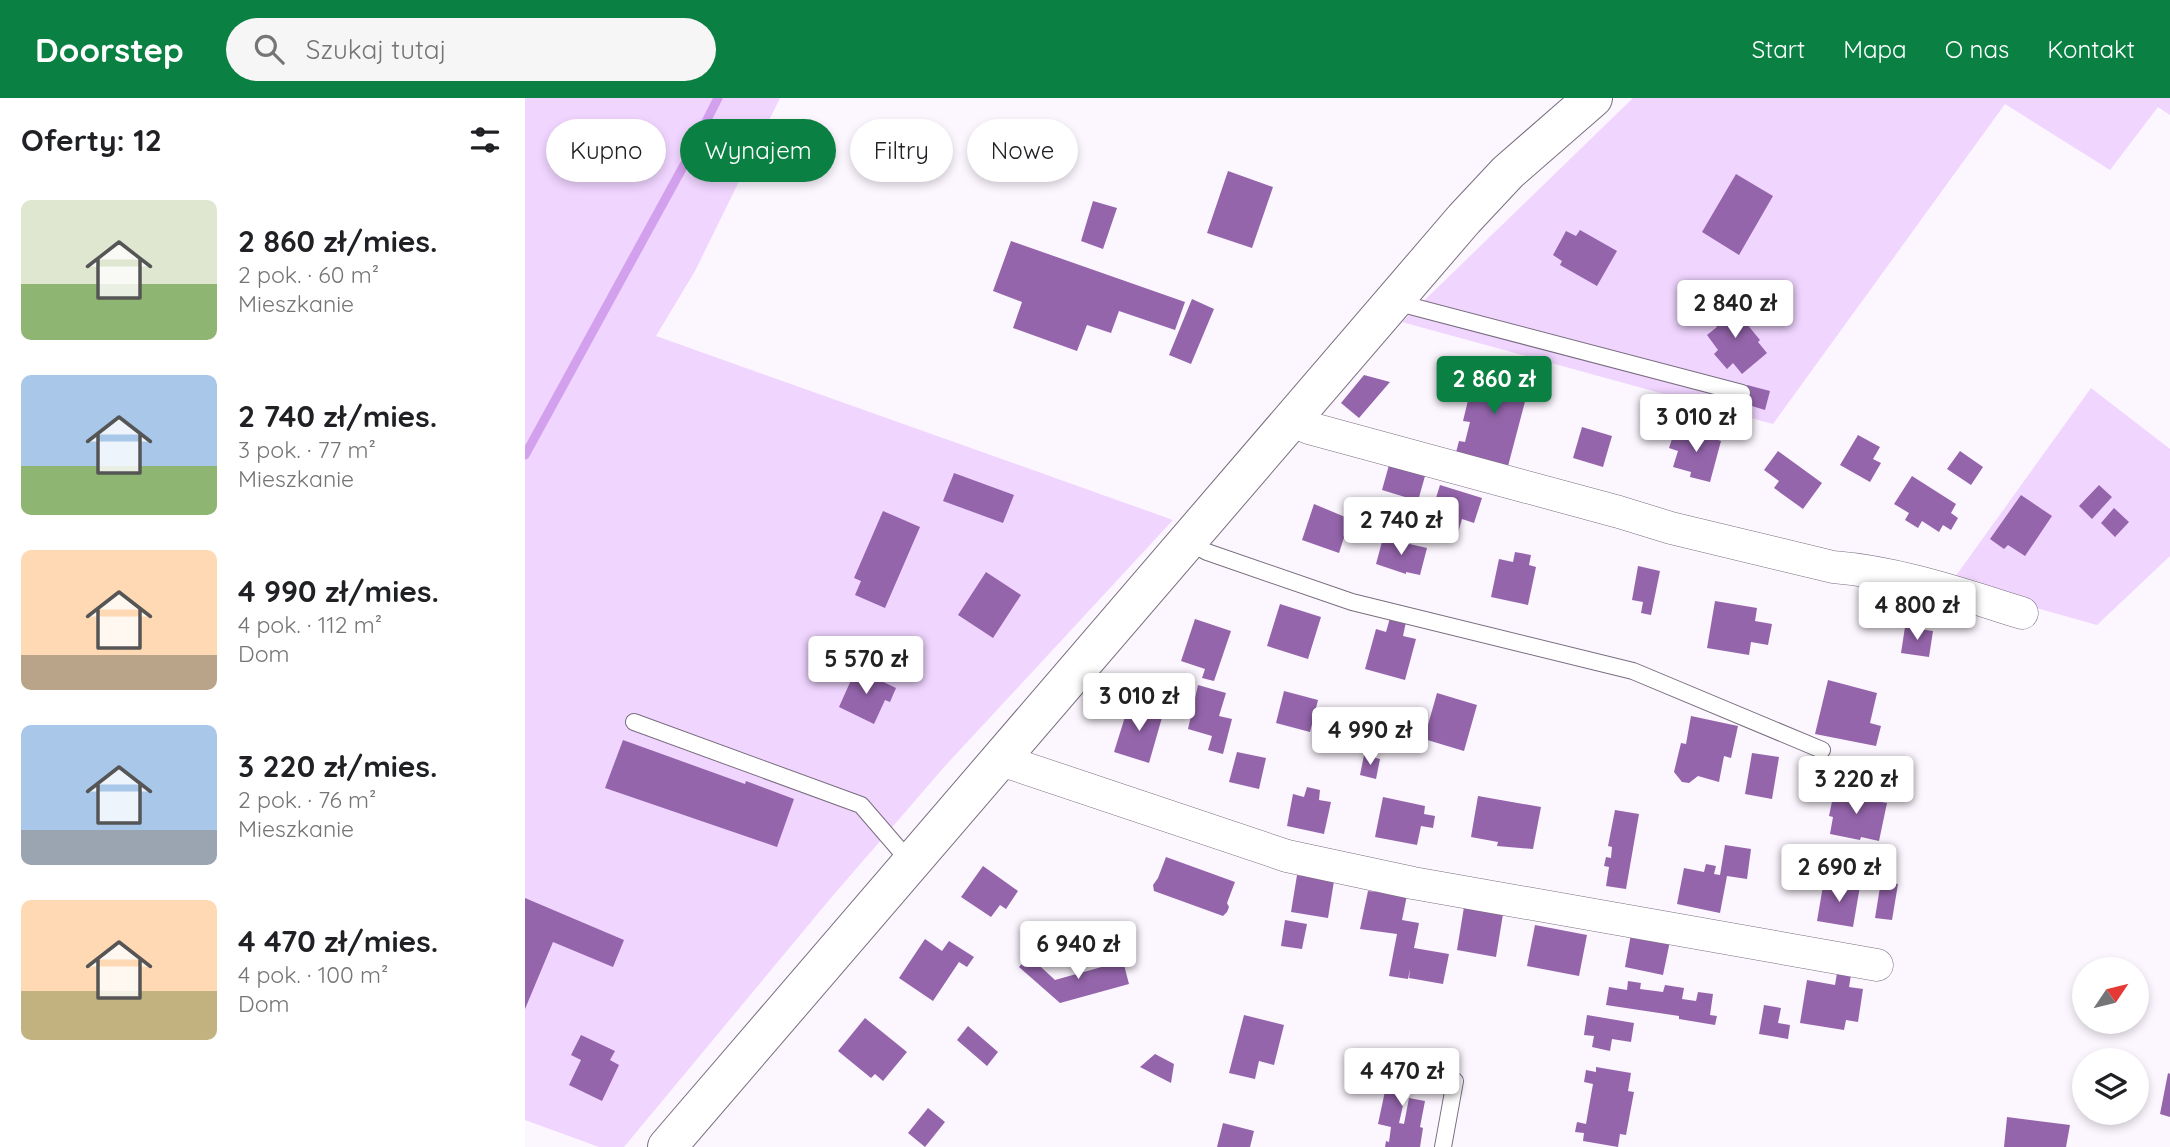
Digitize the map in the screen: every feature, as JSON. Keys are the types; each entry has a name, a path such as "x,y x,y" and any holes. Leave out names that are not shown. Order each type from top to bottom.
{"street":[{"path":"667,1147 1001,760 1290,419 1493,187 1593,98"},
{"path":"1290,419 1309,428 1671,528 1833,566 1947,589 2022,613"},
{"path":"1001,760 1287,856 1426,885 1877,965"}],"lane":[{"path":"1392,302 1742,393"},
{"path":"1186,541 1207,552 1352,602 1633,671 1822,751"},
{"path":"634,722 860,805 911,863"},
{"path":"1443,1147 1455,1081"}],"shaded area":[{"path":"525,98 780,98 770,119 680,119 680,182 739,182 695,271 656,336 1173,520 945,766 830,899 624,1147 599,1147 525,1120"},
{"path":"1633,98 2170,98 2170,115 2158,107 2110,170 2005,104 1773,424 1402,322"},
{"path":"2091,388 2170,449 2170,556 2097,625 1950,584"}],"building":[{"path":"1228,171 1273,187 1252,248 1207,233"},
{"path":"1736,174 1773,196 1739,255 1702,232"},
{"path":"1093,201 1117,208 1103,249 1081,241"},
{"path":"1580,230 1617,251 1597,286 1560,265 1562,261 1553,255 1566,231 1576,236"},
{"path":"1011,241 1185,302 1175,330 1119,311 1111,333 1087,325 1077,351 1013,328 1022,302 993,291"},
{"path":"1192,299 1214,309 1191,364 1169,355"},
{"path":"1728,301 1760,340 1758,342 1767,353 1742,374 1733,363 1727,369 1714,354 1718,350 1707,335 1717,327 1708,317"},
{"path":"1485,362 1532,375 1507,470 1455,456 1459,441 1465,442 1470,422 1463,421 1471,388 1478,389"},
{"path":"1364,375 1390,382 1359,418 1341,403"},
{"path":"1747,385 1770,391 1765,410 1742,403"},
{"path":"1666,400 1680,411 1667,428 1652,417"},
{"path":"1582,427 1612,436 1603,467 1573,458"},
{"path":"1684,428 1721,441 1710,482 1690,477 1691,472 1673,467 1678,451 1669,448 1673,436 1682,438"},
{"path":"1858,435 1880,447 1873,459 1881,463 1870,482 1840,465"},
{"path":"1778,451 1822,483 1803,509 1774,488 1779,481 1764,470"},
{"path":"1960,451 1983,467 1971,485 1947,469"},
{"path":"1389,465 1425,476 1418,501 1382,490"},
{"path":"954,473 1014,495 1003,523 943,501"},
{"path":"1912,476 1956,504 1951,513 1958,518 1951,530 1943,525 1939,532 1922,521 1918,528 1905,520 1909,513 1894,504"},
{"path":"1440,485 1482,498 1474,523 1462,519 1458,533 1442,528 1440,534 1430,531 1432,525 1428,524"},
{"path":"2099,485 2112,497 2092,519 2079,506"},
{"path":"2021,495 2052,516 2025,556 2008,545 2004,549 1990,539"},
{"path":"1314,504 1350,519 1339,553 1302,540"},
{"path":"2114,508 2129,522 2115,537 2101,523"},
{"path":"883,511 920,527 885,608 855,595 861,581 854,578"},
{"path":"1383,538 1427,548 1420,575 1406,574 1376,564"},
{"path":"1515,552 1531,555 1529,565 1536,567 1528,605 1491,597 1499,559 1513,562"},
{"path":"1638,566 1660,571 1651,615 1641,613 1643,602 1632,600"},
{"path":"986,572 1021,595 993,638 958,615"},
{"path":"1715,601 1757,608 1755,621 1772,624 1768,645 1751,642 1749,655 1707,648"},
{"path":"1280,604 1321,617 1308,659 1267,646"},
{"path":"1390,618 1406,622 1403,636 1416,639 1405,680 1365,669 1376,629 1386,632"},
{"path":"1195,619 1231,631 1214,681 1202,678 1205,669 1181,661"},
{"path":"1905,627 1933,631 1929,657 1901,653"},
{"path":"856,669 896,688 890,702 885,700 874,724 839,707"},
{"path":"1828,680 1877,693 1870,723 1881,726 1876,746 1815,734"},
{"path":"1198,685 1226,693 1219,716 1232,719 1223,754 1208,750 1212,736 1188,729"},
{"path":"1284,691 1318,700 1310,732 1276,723"},
{"path":"1437,693 1477,705 1464,751 1424,739"},
{"path":"1129,704 1163,714 1149,763 1114,752"},
{"path":"1691,716 1738,726 1731,758 1724,756 1719,782 1698,776 1689,783 1682,782 1674,772 1681,743 1686,744"},
{"path":"623,740 794,799 777,847 605,788"},
{"path":"1237,752 1266,758 1259,789 1229,782"},
{"path":"1752,753 1779,757 1772,799 1745,794"},
{"path":"1364,755 1380,759 1376,779 1360,775"},
{"path":"1307,787 1320,790 1319,800 1331,802 1324,834 1287,826 1293,794 1304,797"},
{"path":"1835,787 1854,791 1853,797 1887,803 1879,841 1830,834 1833,817 1829,816"},
{"path":"1478,796 1541,807 1533,849 1497,846 1498,842 1471,837"},
{"path":"1383,797 1425,806 1424,814 1435,816 1433,828 1421,826 1417,845 1375,837"},
{"path":"1615,810 1639,814 1626,889 1606,886 1609,867 1604,866 1606,857 1611,858 1612,847 1608,846"},
{"path":"1725,845 1751,849 1747,879 1727,876 1720,913 1677,904 1684,868 1704,872 1706,864 1716,866 1714,874 1720,875"},
{"path":"1166,857 1235,882 1227,903 1227,912 1223,916 1154,891 1153,885"},
{"path":"983,866 1018,891 1006,909 1000,905 991,917 961,897"},
{"path":"1297,875 1334,881 1328,918 1291,912"},
{"path":"1824,880 1860,886 1853,927 1817,921"},
{"path":"1881,881 1898,884 1892,920 1875,918"},
{"path":"1368,891 1407,895 1402,920 1419,923 1414,948 1449,954 1443,984 1409,978 1410,969 1408,979 1389,976 1397,934 1360,929"},
{"path":"525,898 624,940 613,967 553,942 525,1009"},
{"path":"1464,907 1503,914 1496,957 1457,950"},
{"path":"1285,920 1307,924 1302,949 1281,946"},
{"path":"1535,925 1587,935 1579,976 1527,966"},
{"path":"1631,934 1670,941 1663,975 1625,967"},
{"path":"925,939 942,951 949,941 974,957 967,967 959,962 933,1001 899,978"},
{"path":"1029,956 1055,980 1123,961 1129,984 1060,1003 1019,967"},
{"path":"1837,973 1851,975 1849,987 1863,989 1858,1022 1846,1020 1844,1030 1800,1023 1807,980 1835,985"},
{"path":"1628,981 1641,983 1640,989 1663,992 1665,985 1684,988 1682,999 1696,1001 1698,992 1713,994 1710,1015 1717,1016 1715,1025 1679,1019 1679,1016 1606,1005 1609,987 1627,990"},
{"path":"1764,1005 1781,1008 1778,1023 1790,1025 1788,1039 1759,1034"},
{"path":"1244,1015 1284,1025 1274,1065 1259,1061 1255,1079 1229,1073"},
{"path":"1587,1015 1634,1023 1631,1042 1612,1039 1610,1051 1592,1047 1594,1036 1584,1035"},
{"path":"865,1018 907,1052 883,1081 875,1074 871,1078 838,1051"},
{"path":"968,1026 998,1052 987,1066 957,1040"},
{"path":"581,1035 615,1051 610,1060 619,1065 602,1101 569,1085 581,1060 571,1055"},
{"path":"1400,1050 1415,1053 1399,1123 1404,1124 1409,1098 1425,1101 1420,1127 1423,1128 1420,1147 1385,1147 1386,1141 1389,1142 1391,1127 1378,1124 1385,1091 1391,1092"},
{"path":"1155,1054 1174,1064 1171,1083 1140,1067"},
{"path":"1596,1067 1631,1073 1628,1091 1634,1092 1626,1135 1620,1134 1618,1147 1583,1141 1584,1133 1575,1132 1577,1122 1586,1124 1593,1084 1584,1082 1586,1070 1596,1072"},
{"path":"2168,1073 2170,1074 2170,1117 2160,1114"},
{"path":"928,1108 945,1122 925,1147 908,1133"},
{"path":"2007,1117 2070,1125 2066,1147 2004,1147"},
{"path":"1223,1123 1254,1131 1250,1147 1217,1147"}],"waterway":[{"path":"525,455 718,98"}]}
